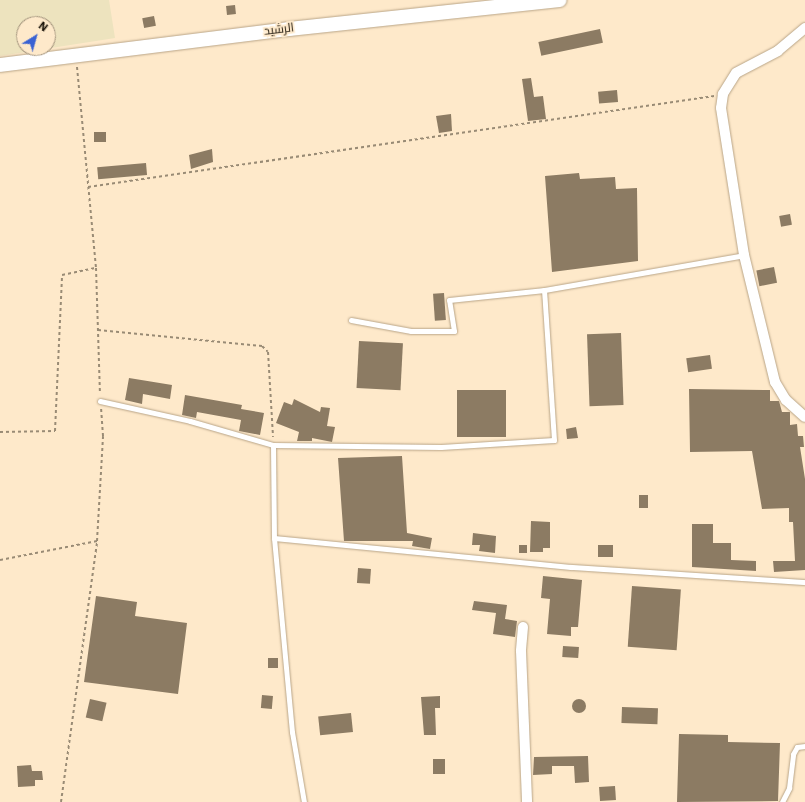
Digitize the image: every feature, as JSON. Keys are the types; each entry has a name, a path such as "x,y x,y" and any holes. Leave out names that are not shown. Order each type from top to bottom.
{"main road":[{"name":"الرشيد","path":"0,65 75,54 559,0"}],"street":[{"path":"805,28 778,51 736,73 723,94 721,108 744,255 775,382 786,400 805,417"},
{"path":"523,627 521,651 527,802"}],"lane":[{"path":"351,320 410,331 454,331 449,300 544,290 744,255"},
{"path":"100,401 190,421 273,445 441,447 554,440 544,290"},
{"path":"273,445 274,538 292,732 304,802"},
{"path":"274,538 571,567 805,582"},
{"path":"782,802 789,788 793,754 797,747 805,746"}],"path":[{"path":"61,802 97,541 103,436 100,401 96,268 75,54"},
{"path":"88,187 723,94"},
{"path":"0,432 55,431 62,275 96,268"},
{"path":"98,330 262,346 268,352 273,445"},
{"path":"0,560 97,541"}],"sand":[{"path":"0,0 109,0 115,38 56,47 56,16 16,16 16,53 0,56"}],"building":[{"path":"235,5 236,14 227,15 226,6"},
{"path":"154,16 156,26 144,28 142,18"},
{"path":"600,29 603,43 541,56 538,42"},
{"path":"531,78 534,97 543,96 546,119 528,121 522,79"},
{"path":"617,90 618,102 599,104 598,92"},
{"path":"451,114 452,131 439,133 436,116"},
{"path":"94,132 106,132 106,142 94,142"},
{"path":"212,149 213,162 191,169 189,155"},
{"path":"146,163 147,175 98,179 97,167"},
{"path":"579,173 580,179 615,177 616,189 637,188 638,261 552,272 545,176"},
{"path":"790,214 792,225 781,227 779,216"},
{"path":"774,267 777,283 759,286 756,270"},
{"path":"444,293 446,320 435,321 433,294"},
{"path":"621,333 624,405 590,406 587,334"},
{"path":"359,341 403,343 400,390 357,388"},
{"path":"710,355 712,369 688,372 686,358"},
{"path":"129,378 172,385 170,399 143,394 142,404 125,400"},
{"path":"689,389 770,390 770,401 779,401 782,412 790,412 790,425 797,424 798,436 803,436 804,447 800,447 805,479 805,570 774,572 773,561 795,561 793,522 789,522 789,508 762,509 752,451 690,452"},
{"path":"457,390 506,390 506,437 457,437"},
{"path":"185,395 242,405 241,409 264,413 260,435 239,431 241,420 197,412 196,418 182,415"},
{"path":"294,399 320,412 321,407 330,408 327,426 335,427 332,442 312,438 312,441 297,441 299,432 276,423 284,402 292,405"},
{"path":"576,427 578,438 567,439 566,429"},
{"path":"402,456 407,533 432,538 430,549 412,546 413,541 344,541 338,458"},
{"path":"639,495 648,495 648,508 639,508"},
{"path":"531,521 550,522 550,548 543,548 543,552 530,552"},
{"path":"692,524 713,524 713,543 731,543 731,560 756,561 756,571 692,567"},
{"path":"473,533 496,536 495,553 479,551 480,545 472,545"},
{"path":"519,545 527,545 527,553 519,553"},
{"path":"598,545 613,545 613,557 598,557"},
{"path":"358,568 371,569 370,584 357,583"},
{"path":"543,576 582,580 578,627 571,627 571,636 547,634 550,599 541,598"},
{"path":"632,586 681,589 677,650 628,647"},
{"path":"96,596 137,602 135,616 187,623 178,694 84,682"},
{"path":"474,601 507,605 505,619 517,621 515,637 493,634 496,613 472,610"},
{"path":"563,646 579,647 578,658 562,657"},
{"path":"268,658 278,658 278,668 268,668"},
{"path":"262,695 273,696 272,709 261,708"},
{"path":"440,696 440,708 435,708 436,735 424,735 421,697"},
{"path":"90,699 107,703 102,721 86,718"},
{"path":"576,699 582,699 586,703 586,709 582,713 576,713 572,709 572,703"},
{"path":"622,707 658,708 657,724 621,723"},
{"path":"351,713 353,732 320,735 318,716"},
{"path":"679,734 728,735 728,742 780,743 778,801 677,802"},
{"path":"588,756 589,782 575,783 574,766 552,766 552,774 533,775 534,757"},
{"path":"433,759 445,759 445,774 433,774"},
{"path":"31,765 32,771 42,771 43,780 35,780 35,786 18,787 17,766"},
{"path":"615,786 616,800 600,801 599,787"}]}
